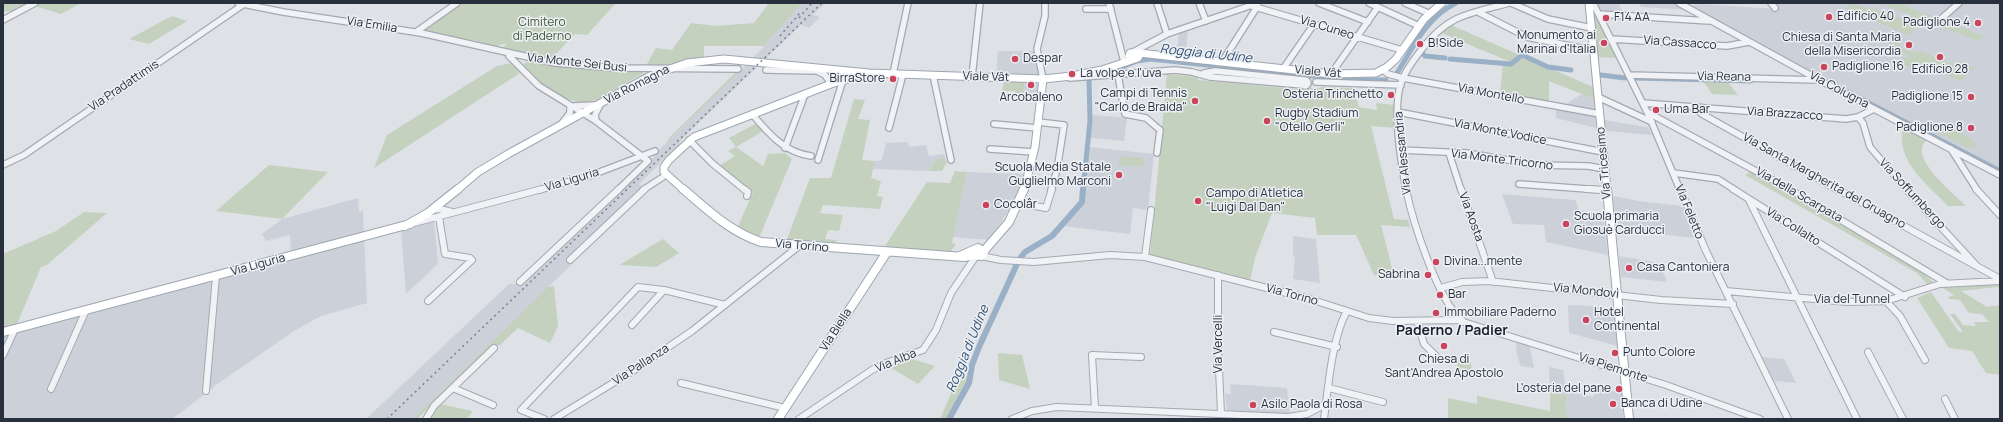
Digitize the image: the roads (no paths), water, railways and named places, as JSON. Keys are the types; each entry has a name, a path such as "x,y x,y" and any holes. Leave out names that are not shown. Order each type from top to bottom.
{"main road":[{"path":"1386,72 1428,12 1442,3"},
{"name":"Via Tricesimo","path":"1590,3 1629,419"},
{"name":"Viale Vât","path":"869,73 1043,79 1060,78 1102,70 1116,65 1132,54 1162,55 1331,74 1386,72"},
{"name":"Viale Vât","path":"1116,65 1132,54"},
{"name":"Via Romagna","path":"405,226 428,215 475,175 490,165 601,103 667,69 692,62 720,59 869,73"},
{"path":"842,70 845,75 843,80"},
{"path":"666,175 663,170 666,162 689,140 831,84 869,73"},
{"name":"Via Alba","path":"979,253 1003,230 1018,203 1029,172 1034,152 1043,79"},
{"name":"Via Romagna","path":"428,215 439,213 490,165"},
{"name":"Via Torino","path":"666,175 737,233 761,242 800,246 960,256 979,253"},
{"name":"Via Liguria","path":"3,332 405,226"},
{"name":"Via Biella","path":"778,419 887,252"}],"street":[{"path":"3,20 13,16 34,3"},
{"name":"Via Emilia","path":"243,3 416,32 513,56 516,58 516,62"},
{"name":"Via Pradattimis","path":"3,164 24,155 243,3"},
{"path":"416,32 457,3"},
{"path":"893,74 908,3"},
{"path":"972,77 980,3"},
{"path":"1043,79 1037,49 1045,16 1045,3"},
{"path":"1157,3 1167,34"},
{"path":"1200,3 1206,21"},
{"path":"1236,3 1239,10"},
{"path":"1319,3 1368,22"},
{"path":"1369,3 1419,26"},
{"path":"1405,3 1428,12"},
{"path":"1510,3 1552,20 1592,28"},
{"name":"Via Alessandria","path":"1453,317 1416,232 1406,189 1400,150 1398,85 1420,52 1441,30 1451,22 1478,12 1510,3"},
{"name":"Via Feletto","path":"1593,3 1652,122 1706,251 1788,419"},
{"name":"Via Colugna","path":"1679,3 1819,80 2000,175"},
{"path":"1771,3 1775,8"},
{"path":"1942,18 1959,3"},
{"path":"1086,9 1110,6 1132,54 1167,34 1239,10 1255,7"},
{"path":"1222,62 1255,7"},
{"name":"Via Cuneo","path":"1255,7 1402,50"},
{"path":"1331,74 1378,7"},
{"path":"1478,12 1527,37 1594,51"},
{"path":"3,14 13,16"},
{"path":"1599,14 1711,21"},
{"path":"1283,69 1314,24"},
{"name":"Via Cassacco","path":"1611,38 1727,46 1749,42"},
{"name":"Via Emilia","path":"504,54 516,62 539,86 596,121 642,156"},
{"name":"Via Monte Sei Busi","path":"513,56 576,65 667,69 738,69"},
{"path":"1060,78 1090,79 1151,69 1305,83 1316,82 1398,85"},
{"path":"766,70 817,71 825,75 831,84"},
{"path":"1386,72 1398,85"},
{"name":"Via Montello","path":"1386,72 1403,78 1600,114"},
{"path":"889,128 903,74"},
{"path":"933,75 951,160"},
{"path":"1118,75 1125,114 1146,118 1160,130 1157,153"},
{"name":"Via Reana","path":"1630,77 1819,80"},
{"path":"818,160 843,80"},
{"path":"785,148 805,94"},
{"path":"1598,97 1652,122"},
{"path":"559,127 569,115 570,106 582,107 601,103"},
{"path":"596,121 595,115 601,103"},
{"path":"1643,103 1694,107"},
{"name":"Via Brazzacco","path":"1694,107 1846,119 1858,117 1874,109"},
{"name":"Via Santa Margherita del Gruagno","path":"1694,107 1702,114 2000,280"},
{"name":"Via Monte Vodice","path":"1398,112 1603,152"},
{"name":"Via della Scarpata","path":"1647,112 1812,201 1948,284"},
{"path":"752,114 774,140 785,148 798,155 811,156"},
{"name":"Via Soffumbergo","path":"1858,117 1864,125 1865,135 1869,145 1879,159 1976,266"},
{"path":"994,124 1064,124 1057,170 1046,208 1018,203"},
{"path":"689,140 713,164 748,192 747,196"},
{"path":"990,149 1034,152"},
{"path":"1951,149 1973,185 2000,215"},
{"name":"Via Monte Tricorno","path":"1400,150 1491,156 1536,166 1588,166 1605,169"},
{"name":"Via Liguria","path":"439,213 454,213 582,178 655,152"},
{"name":"Via Aosta","path":"1449,153 1493,282"},
{"path":"520,282 648,161 642,156"},
{"path":"1959,164 1966,157"},
{"name":"Via Collalto","path":"1674,173 1713,178 1905,297"},
{"path":"570,260 644,189 666,175"},
{"path":"1518,184 1607,190"},
{"path":"1749,200 1858,419"},
{"path":"1145,257 1151,210"},
{"path":"428,301 472,260 470,258 445,254 439,213"},
{"name":"Via Pallanza","path":"554,419 636,369 692,332 800,246"},
{"name":"Via Torino","path":"979,253 994,259 1034,262 1110,255 1145,257 1310,299 1373,319 1440,321 1453,317"},
{"name":"Via Alba","path":"799,419 872,370 886,363 923,350 936,330 951,293 979,253"},
{"name":"Via Vercelli","path":"1218,275 1218,348 1221,413"},
{"path":"206,391 216,276"},
{"name":"Via del Tunnel","path":"1726,291 1797,299 1847,302 1886,301 1905,297 1931,286 2000,280"},
{"name":"Via Mondovì","path":"1441,288 1462,282 1493,282 1661,300 1732,304"},
{"path":"544,419 521,410 638,287 664,290 725,305"},
{"path":"632,325 664,290"},
{"path":"1886,301 1900,316 1925,360"},
{"path":"51,389 86,310"},
{"path":"1324,419 1342,319 1348,311"},
{"name":"Via Piemonte","path":"1453,317 1682,390 1760,419"},
{"path":"1417,321 1424,344 1437,357"},
{"path":"3,355 15,329"},
{"path":"1274,332 1337,347"},
{"path":"426,419 434,406 494,348"},
{"path":"1868,352 1903,419"},
{"path":"1095,408 1092,355 1141,357"},
{"path":"681,383 786,408"},
{"path":"453,388 494,405"},
{"path":"1329,388 1382,402"},
{"path":"1945,399 1955,419"},
{"path":"1012,419 1043,408 1095,408 1288,417 1307,414 1326,404"}],"waterway":[{"name":"Roggia di Udine","path":"1397,73 1415,43 1429,25 1437,16 1456,3"},
{"path":"1422,53 1425,56 1445,58"},
{"path":"1450,59 1511,64 1522,55 1548,67 1571,70"},
{"name":"Roggia di Udine","path":"1105,74 1137,61 1150,59 1352,80 1386,80"},
{"path":"1601,75 1625,78"},
{"name":"Roggia di Udine","path":"1083,190 1090,121 1089,79 1094,76"},
{"path":"1636,78 1751,81"},
{"path":"1830,83 2000,171"},
{"name":"Roggia di Udine","path":"1021,257 1025,252 1052,236 1082,202 1083,189"},
{"name":"Roggia di Udine","path":"949,419 969,383 972,365 979,347 1017,264"}],"railway":[{"path":"799,18 812,3"},
{"path":"387,419 822,3"},
{"path":"780,36 801,12"}],"place":[{"name":"Edificio 40","path":"1829,17"},
{"name":"F14 AA","path":"1606,18"},
{"name":"Padiglione 4","path":"1978,23"},
{"name":"Monumento ai Marinai d'Italia","path":"1604,43"},
{"name":"B!Side","path":"1420,44"},
{"name":"Chiesa di Santa Maria della Misericordia","path":"1909,45"},
{"name":"Edificio 28","path":"1940,57"},
{"name":"Despar","path":"1015,59"},
{"name":"Padiglione 16","path":"1824,67"},
{"name":"La volpe e l'uva","path":"1072,74"},
{"name":"BirraStore","path":"893,79"},
{"name":"Arcobaleno","path":"1031,85"},
{"name":"Osteria Trinchetto","path":"1391,95"},
{"name":"Padiglione 15","path":"1971,97"},
{"name":"Campi di Tennis \"Carlo de Braida\"","path":"1195,101"},
{"name":"Uma Bar","path":"1656,110"},
{"name":"Rugby Stadium \"Otello Gerli\"","path":"1267,121"},
{"name":"Padiglione 8","path":"1971,128"},
{"name":"Scuola Media Statale Guglielmo Marconi","path":"1119,175"},
{"name":"Campo di Atletica \"Luigi Dal Dan\"","path":"1198,201"},
{"name":"Cocolâr","path":"986,205"},
{"name":"Scuola primaria Giosuè Carducci","path":"1566,224"},
{"name":"Divina...mente","path":"1436,262"},
{"name":"Casa Cantoniera","path":"1629,268"},
{"name":"Sabrina","path":"1428,275"},
{"name":"Bar","path":"1440,295"},
{"name":"Immobiliare Paderno","path":"1436,313"},
{"name":"Hotel Continental","path":"1586,320"},
{"name":"Chiesa di Sant'Andrea Apostolo","path":"1444,346"},
{"name":"Punto Colore","path":"1615,353"},
{"name":"L'osteria del pane","path":"1619,389"},
{"name":"Banca di Udine","path":"1613,404"},
{"name":"Asilo Paola di Rosa","path":"1253,405"}],"district":[{"name":"Paderno / Padier","path":"1452,331"}],"park label":[{"name":"Cimitero di Paderno","path":"542,30"}]}
